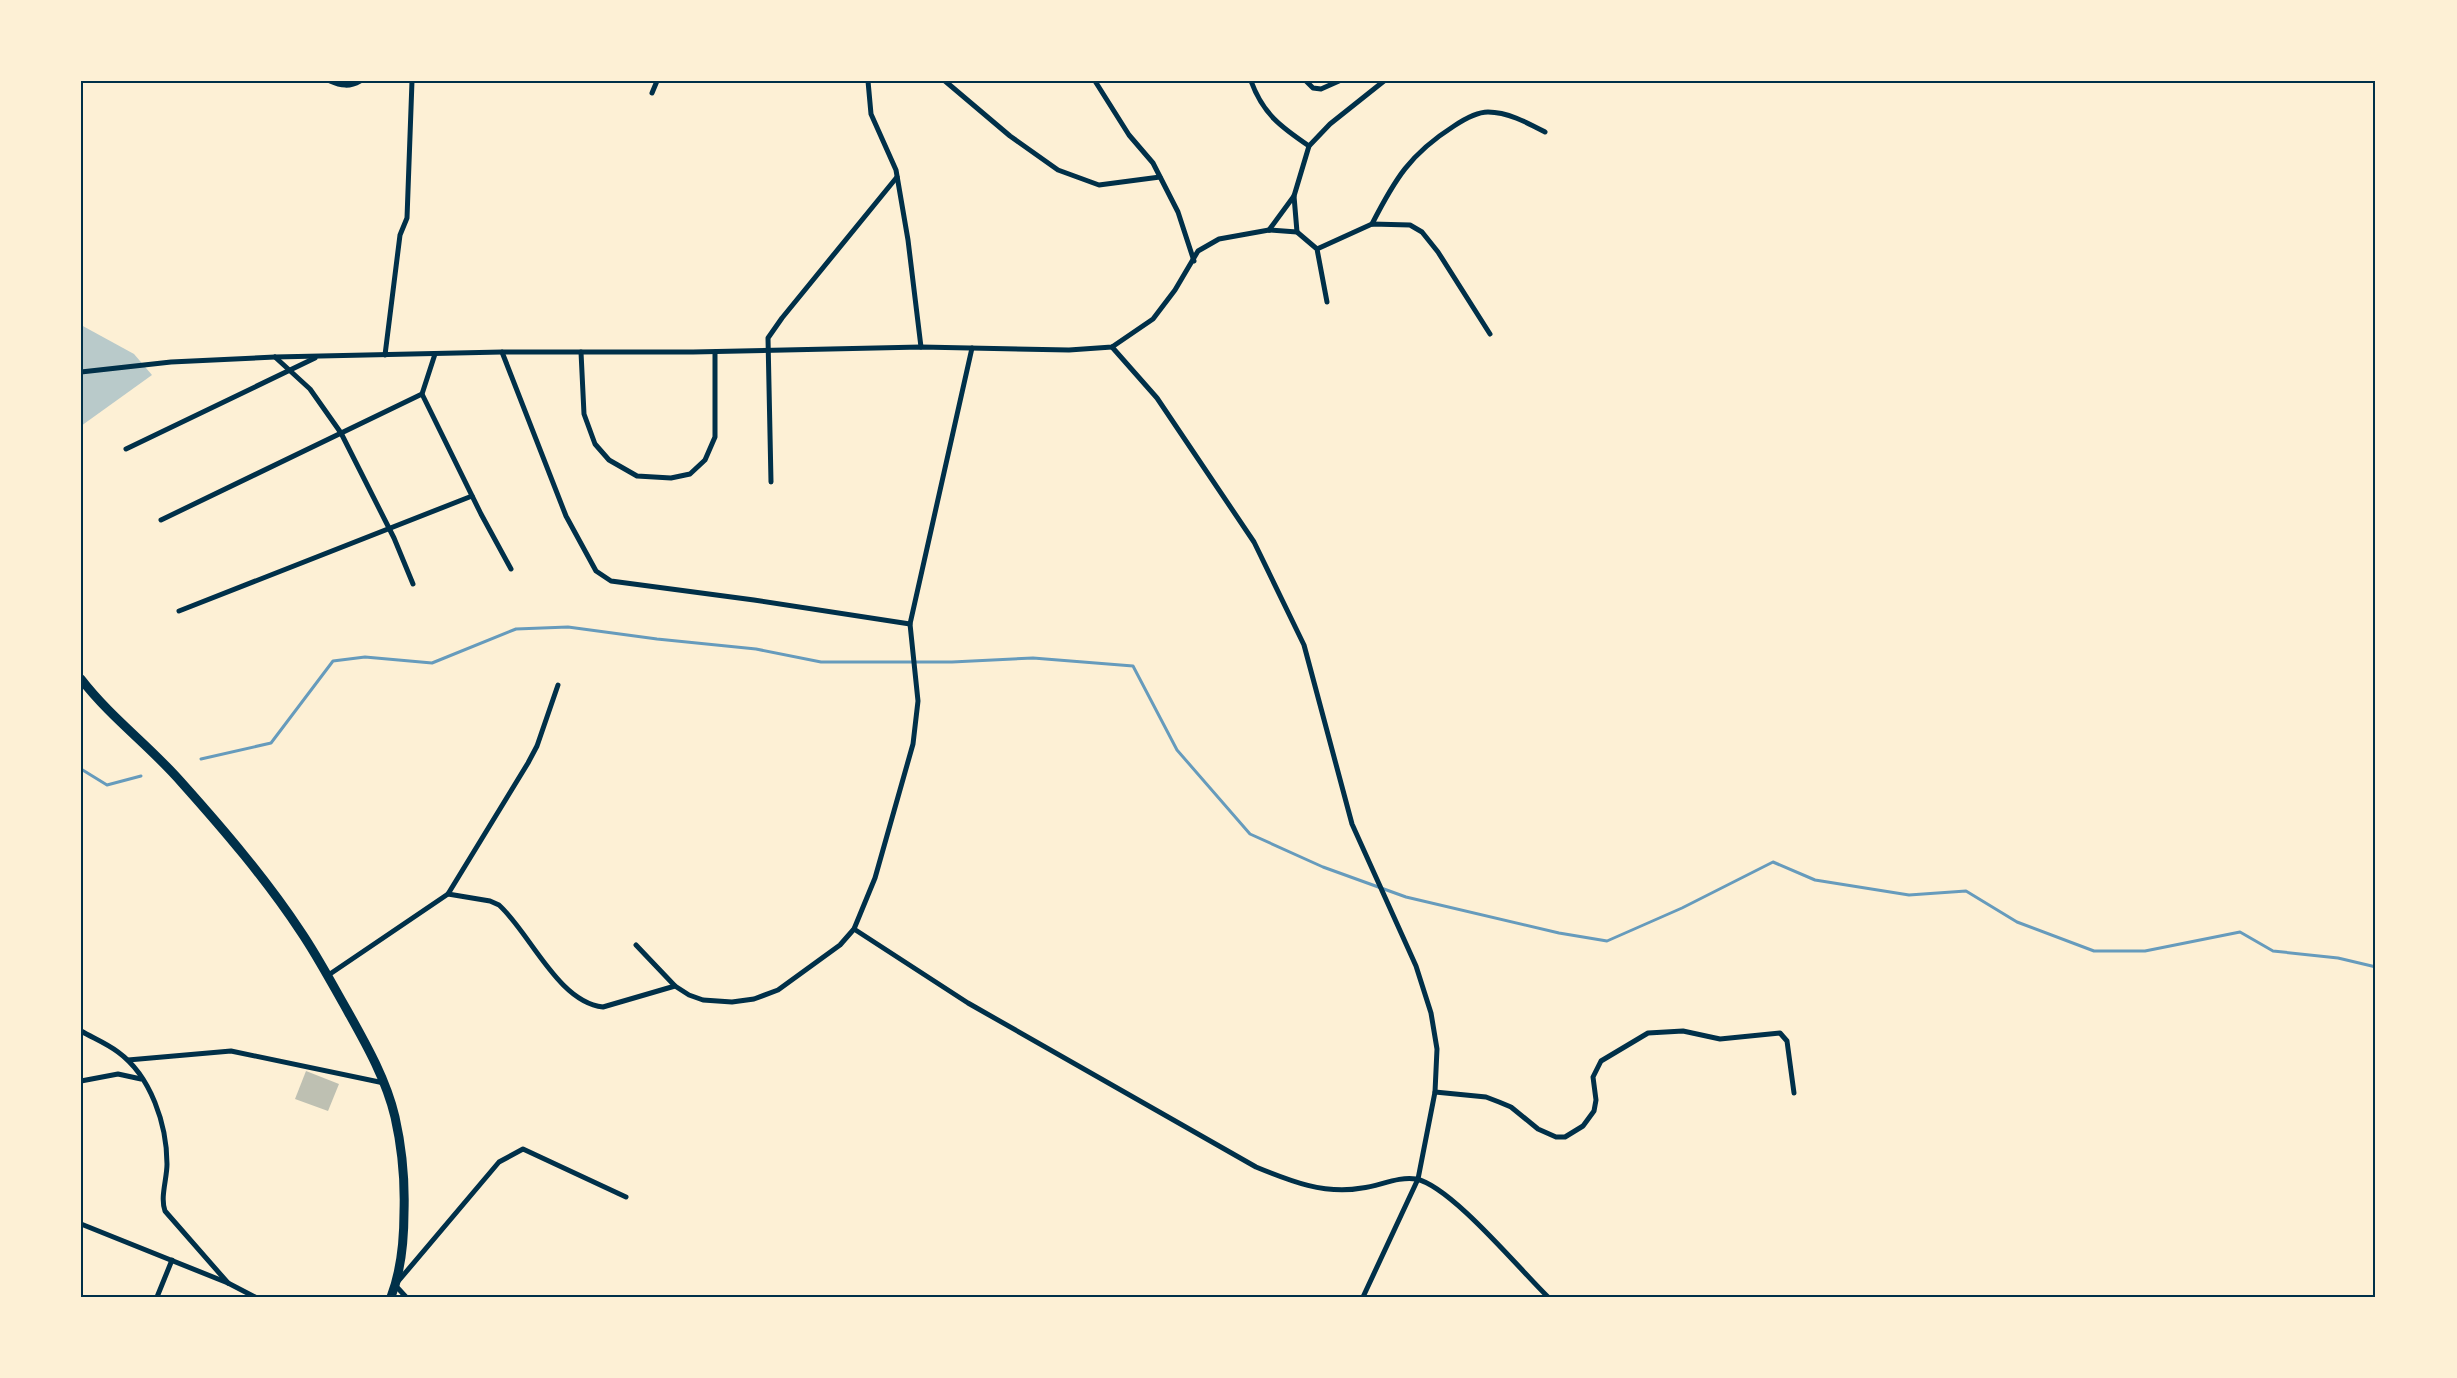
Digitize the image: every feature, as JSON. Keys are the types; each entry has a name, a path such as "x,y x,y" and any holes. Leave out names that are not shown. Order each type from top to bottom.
{"highway":[{"path":"81,679 105,708 182,782 224,829 280,902 365,1042 384,1083 395,1116 401,1149 404,1234 391,1297"}],"street":[{"path":"330,81 339,85 349,85 360,81"},
{"path":"386,355 400,235 407,218 412,81"},
{"path":"652,93 657,81"},
{"path":"868,81 871,114 897,177 909,240 921,347"},
{"path":"945,81 1010,136 1058,170 1099,185 1160,177"},
{"path":"1095,81 1129,135 1153,163 1178,212 1194,261"},
{"path":"1251,81 1264,108 1275,122 1309,146"},
{"path":"1306,81 1313,88 1321,89 1339,81"},
{"path":"1269,230 1294,196 1309,146 1330,124 1384,81"},
{"path":"1372,224 1390,189 1407,163 1432,140 1461,121 1487,112 1523,120 1545,132"},
{"path":"771,482 768,338 897,177"},
{"path":"1294,196 1297,232"},
{"path":"1317,249 1372,224 1410,225 1422,232 1438,252 1490,334"},
{"path":"81,372 171,362 275,357 502,352 715,352 921,347 1069,350 1112,347 1153,319 1194,261 1198,250 1219,239 1269,230 1297,232 1317,249 1327,302"},
{"path":"1112,347 1157,398 1254,543 1304,645 1352,824 1416,966 1431,1013 1437,1049 1435,1092 1418,1179 1363,1297"},
{"path":"636,945 675,986 703,1000 732,1002 754,999 778,990 840,945 854,929 875,878 913,744 918,701 910,624 972,348"},
{"path":"502,352 566,516 596,571 611,581 910,624"},
{"path":"581,352 584,414 595,444 609,459 637,476 671,478 690,474 705,460 715,437 715,352"},
{"path":"435,354 422,394 511,569"},
{"path":"275,357 310,389 341,433 390,530 413,584"},
{"path":"126,448 317,357"},
{"path":"161,520 422,394"},
{"path":"179,611 472,496"},
{"path":"327,976 448,894 532,755 558,685"},
{"path":"448,894 490,901 498,905 568,989 594,1006 603,1007 675,986"},
{"path":"854,929 968,1003 1256,1167 1298,1183 1325,1189 1347,1191 1410,1179 1418,1179 1436,1188 1472,1218 1548,1297"},
{"path":"81,1031 118,1052 129,1062 151,1095 161,1121 165,1144 167,1165 163,1203 165,1211 228,1283"},
{"path":"1435,1092 1486,1097 1511,1107 1538,1129 1556,1137 1565,1137 1583,1126 1594,1111 1596,1100 1593,1077 1601,1061 1648,1033 1674,1031 1720,1039 1780,1034 1787,1041 1794,1093"},
{"path":"129,1062 231,1051 384,1083"},
{"path":"122,1075 129,1062"},
{"path":"81,1081 122,1075 141,1079"},
{"path":"406,1297 395,1285 499,1162 524,1149 626,1197"},
{"path":"81,1224 228,1283 253,1296"},
{"path":"157,1297 172,1260"}],"shaded area":[{"path":"81,325 134,354 152,375 81,426"}],"building":[{"path":"306,1071 339,1084 328,1111 295,1099"}],"waterway":[{"path":"201,759 271,743 333,661 365,657 432,663 516,629 568,627 756,649 821,662 952,662 1033,658 1133,666 1177,750 1250,834 1323,867 1406,897 1559,933 1607,941 1682,908 1773,862 1815,880 1909,895 1966,891 2017,922 2094,951 2145,951 2240,932 2273,951 2338,958 2376,967"},
{"path":"81,769 107,785 141,776"}]}
